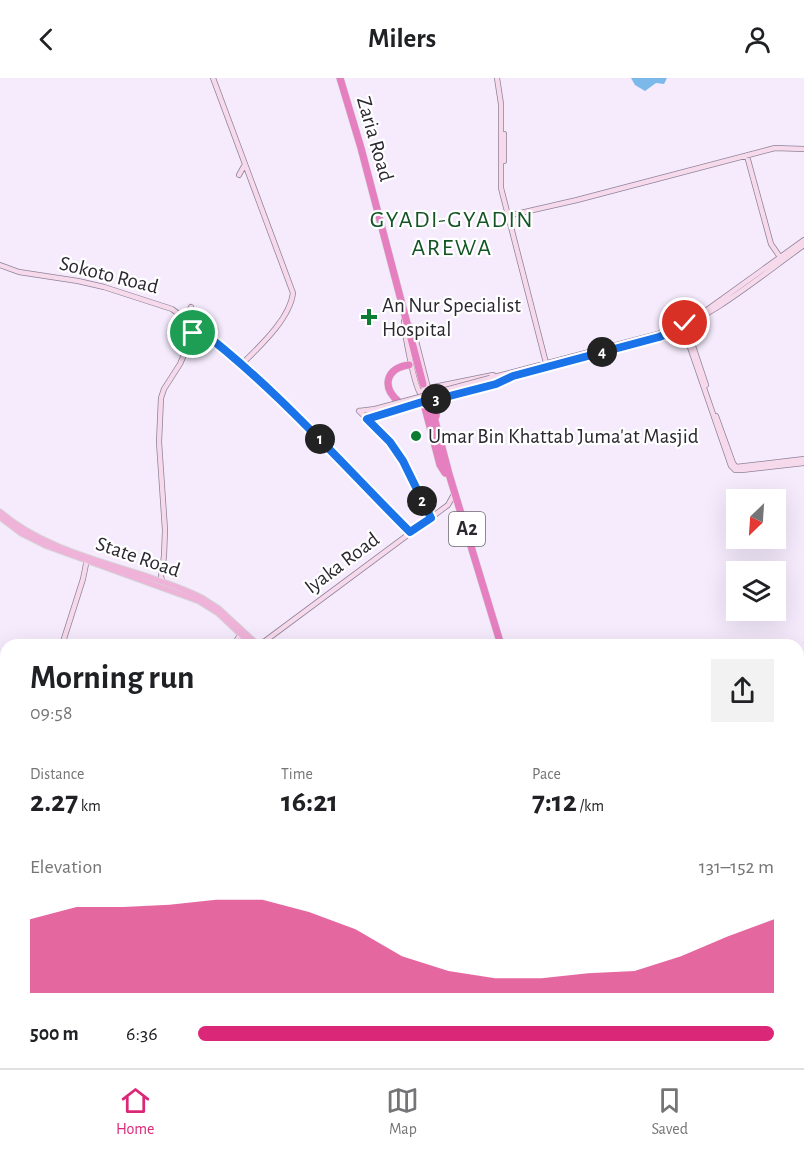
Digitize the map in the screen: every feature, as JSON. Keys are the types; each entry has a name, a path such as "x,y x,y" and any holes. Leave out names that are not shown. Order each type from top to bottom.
{"highway":[{"name":"Zaria Road","path":"342,78 361,130 407,321 427,386"},
{"name":"Zaria Road","path":"407,321 414,367 427,386"},
{"path":"399,402 390,394 388,381 392,372 398,368 414,367"},
{"path":"423,403 431,412 437,399"},
{"name":"A2","path":"431,412 453,496 497,639"},
{"name":"A2","path":"447,473 497,639"}],"main road":[{"path":"213,78 291,287 292,297 275,329 248,362 242,364"},
{"path":"498,78 504,109 504,186 508,216 548,362"},
{"path":"508,216 775,148 804,149"},
{"path":"747,156 771,244 780,257"},
{"path":"244,163 241,177 252,185"},
{"path":"365,418 375,410 399,402 491,379 513,376 659,337 700,315 804,240"},
{"path":"431,518 403,461 390,442 359,411 375,410 684,325 804,245"},
{"name":"Sokoto Road","path":"0,265 19,272 104,287 156,303 181,316 252,373 340,459 363,486 410,532"},
{"path":"181,316 187,314 191,307"},
{"path":"163,582 161,571 165,523 159,442 161,398 180,364 196,327 196,317"},
{"path":"407,321 404,331 420,399 423,403"},
{"path":"684,325 731,466 735,470 742,470 804,461"},
{"path":"236,358 248,362"},
{"path":"248,362 252,373"},
{"path":"420,393 427,386 500,375"},
{"path":"365,418 423,403 431,404 437,399 496,384 513,376"},
{"path":"427,386 436,394 437,399"},
{"path":"453,496 448,505 456,506"},
{"name":"Iyaka Road","path":"265,639 448,505"},
{"name":"State Road","path":"0,512 38,537 89,559 163,582 208,601 242,633"},
{"name":"State Road","path":"0,517 27,537 199,601 251,639"},
{"path":"158,526 165,523"},
{"path":"66,639 89,559"},
{"path":"155,580 161,571"},
{"path":"238,639 242,633"}],"water":[{"path":"631,78 667,78 664,84 656,83 645,91 635,85"}],"tunnel":[{"path":"423,384 430,415"}],"place":[{"name":"An Nur Specialist Hospital","path":"369,317"},
{"name":"Umar Bin Khattab Juma'at Masjid","path":"416,436"}],"district":[{"name":"GYADI-GYADIN AREWA","path":"452,234"}],"route":[{"path":"193,333 196,327 236,358 340,459 363,486 410,532 431,518 403,461 390,442 367,419 422,402 427,405 431,404 435,399 496,384 513,376 659,337 687,326 685,323"}]}
